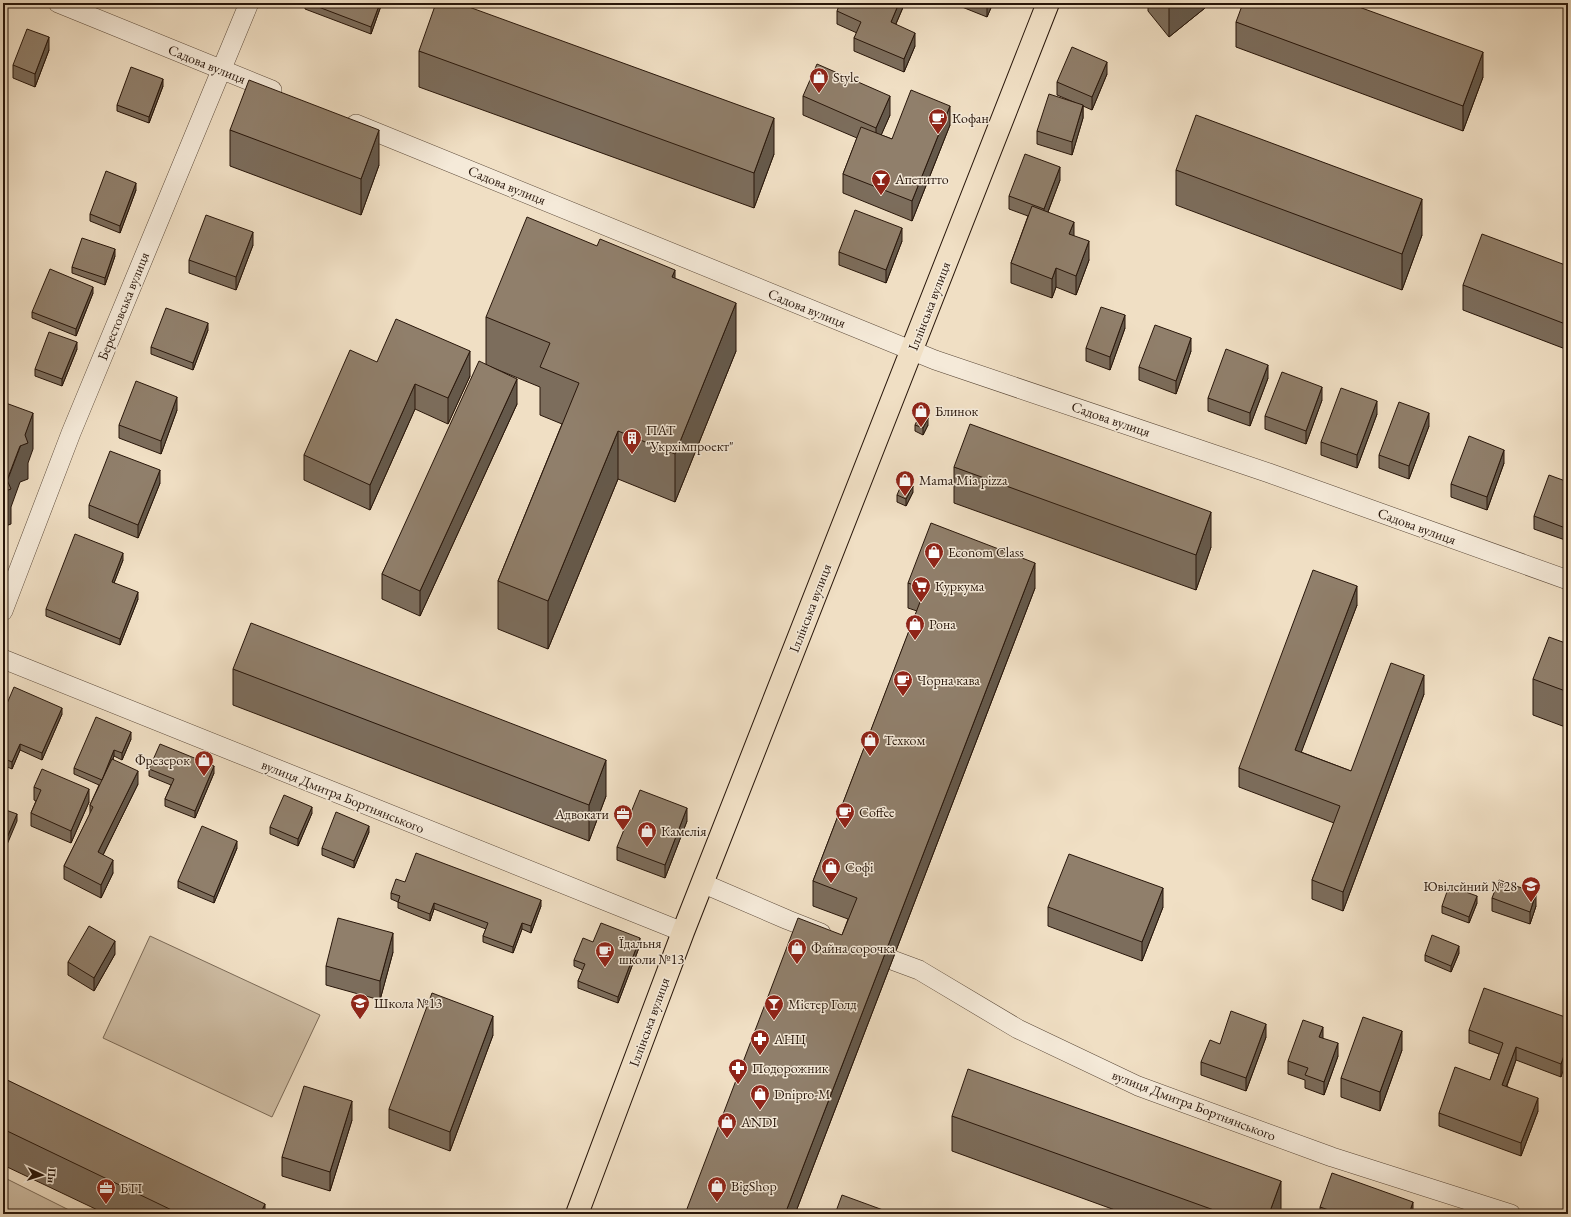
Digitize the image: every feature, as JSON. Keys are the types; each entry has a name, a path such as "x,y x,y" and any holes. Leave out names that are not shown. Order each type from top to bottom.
{"main road":[{"name":"Іллінська вулиця","path":"576,1214 702,883 1048,3"}],"street":[{"name":"Садова вулиця","path":"58,3 287,96"},
{"name":"Берестовська вулиця","path":"3,611 71,433 248,3"},
{"name":"Садова вулиця","path":"339,117 950,365 1269,473 1568,580"},
{"name":"вулиця Дмитра Бортнянського","path":"3,659 683,932"},
{"path":"702,883 788,920 835,938"},
{"name":"вулиця Дмитра Бортнянського","path":"892,960 919,970 1018,1029 1138,1086 1332,1157 1511,1214"}],"shaded area":[{"path":"150,936 320,1015 272,1117 103,1038"},
{"path":"3,1177 77,1214 3,1214"}],"building":[{"path":"308,3 380,3 371,27"},
{"path":"436,3 458,3 774,118 754,173 419,51"},
{"path":"840,3 899,3 891,22 915,33 904,59 854,38 861,22 837,11"},
{"path":"1243,3 1348,3 1483,52 1463,106 1236,22"},
{"path":"27,29 49,37 35,74 13,65"},
{"path":"1072,47 1107,62 1092,97 1057,82"},
{"path":"817,64 890,96 876,128 803,96"},
{"path":"131,67 163,79 149,117 117,105"},
{"path":"249,80 379,130 361,179 230,130"},
{"path":"911,90 950,106 912,201 843,174 861,127 892,139"},
{"path":"1049,94 1083,105 1072,142 1037,131"},
{"path":"1196,115 1422,199 1402,254 1176,170"},
{"path":"1025,154 1060,167 1044,209 1009,196"},
{"path":"106,171 136,183 120,226 90,214"},
{"path":"1032,206 1074,222 1069,234 1089,241 1076,276 1056,268 1052,279 1011,263"},
{"path":"855,210 902,228 886,270 839,252"},
{"path":"206,215 253,232 236,277 189,260"},
{"name":"ПАТ \"Укрхімпроект\"","path":"527,217 597,246 600,239 675,270 672,277 736,303 675,454 618,431 548,601 498,581 579,383 540,367 550,343 486,317"},
{"path":"1482,234 1568,266 1568,325 1463,285"},
{"path":"82,238 115,249 105,278 72,267"},
{"path":"50,269 93,287 76,329 32,312"},
{"path":"1101,307 1125,315 1110,357 1086,348"},
{"path":"166,308 208,323 193,363 151,347"},
{"path":"396,319 470,351 448,398 415,384 370,485 304,455 350,350 377,362"},
{"path":"1155,325 1191,338 1176,381 1139,367"},
{"path":"49,332 77,342 62,379 35,369"},
{"path":"1226,349 1268,365 1250,413 1208,398"},
{"path":"479,361 517,379 420,591 382,574"},
{"path":"1282,372 1322,387 1306,431 1265,416"},
{"path":"136,381 177,397 161,441 119,425"},
{"path":"1341,388 1377,401 1357,455 1321,442"},
{"path":"3,402 33,413 25,435 28,443 20,446 7,480 11,489 3,492"},
{"path":"1399,402 1429,413 1409,466 1379,455"},
{"path":"920,414 928,418 923,428 915,425"},
{"path":"970,424 1211,512 1196,555 954,467"},
{"path":"1469,436 1504,450 1487,497 1451,484"},
{"path":"110,451 160,470 138,525 89,505"},
{"path":"1549,475 1568,482 1568,529 1534,516"},
{"path":"903,481 913,486 906,499 897,495"},
{"path":"931,523 1035,563 785,1214 685,1214 798,918 842,935 857,898 813,881 925,589 908,583"},
{"path":"75,534 123,553 112,582 138,592 120,639 46,609"},
{"path":"1313,570 1357,586 1295,750 1351,771 1391,663 1424,675 1343,892 1312,880 1340,806 1239,768"},
{"path":"251,623 606,760 589,805 233,669"},
{"path":"1549,637 1568,644 1568,692 1533,679"},
{"path":"14,687 62,708 42,753 20,744 12,762 3,758 3,713"},
{"path":"96,717 131,732 122,753 114,750 102,780 74,768"},
{"path":"160,744 214,766 195,811 165,799 174,779 149,769"},
{"path":"112,759 138,771 98,852 113,860 101,885 64,866 93,807 90,805"},
{"path":"42,769 89,789 71,831 31,813 41,790 34,787"},
{"path":"640,790 687,808 665,865 617,847"},
{"path":"284,795 312,807 298,839 270,827"},
{"path":"3,809 17,814 3,847"},
{"path":"336,812 369,826 354,861 322,848"},
{"path":"202,826 237,841 214,897 178,881"},
{"path":"416,853 541,900 531,926 522,923 513,947 483,936 488,923 434,903 430,914 398,902 400,896 391,893 396,879 405,882"},
{"path":"1069,854 1163,888 1142,942 1048,907"},
{"path":"1499,880 1536,893 1530,912 1492,898"},
{"path":"1449,886 1477,896 1469,917 1442,906"},
{"path":"338,918 393,933 380,981 326,966"},
{"name":"Їдальня школи №13","path":"601,923 640,938 618,997 578,981 585,964 574,960 583,938 593,942"},
{"path":"89,926 115,941 94,978 68,962"},
{"path":"1432,935 1459,946 1451,966 1425,955"},
{"path":"1484,988 1568,1018 1568,1044 1561,1064 1516,1047 1502,1085 1538,1098 1521,1143 1439,1113 1455,1067 1490,1080 1503,1043 1469,1030"},
{"path":"432,993 493,1016 450,1132 389,1109"},
{"path":"1231,1011 1266,1024 1246,1078 1201,1062 1210,1040 1220,1044"},
{"path":"1363,1017 1402,1031 1380,1092 1341,1078"},
{"path":"1303,1020 1323,1027 1319,1037 1338,1043 1324,1082 1305,1075 1308,1068 1288,1061"},
{"path":"968,1069 1281,1181 1269,1214 1225,1214 952,1116"},
{"path":"3,1078 265,1204 260,1214 180,1214 3,1129"},
{"path":"304,1086 352,1101 330,1172 282,1157"},
{"path":"1332,1173 1413,1202 1409,1214 1340,1214 1320,1207"},
{"path":"842,1195 894,1214 835,1214"}],"place":[{"name":"Style","path":"819,94"},
{"name":"Кофан","path":"938,135"},
{"name":"Апетитто","path":"881,196"},
{"name":"Блинок","path":"921,428"},
{"name":"ПАТ \"Укрхімпроект\"","path":"632,455"},
{"name":"Mama Mia pizza","path":"905,497"},
{"name":"Econom Class","path":"934,569"},
{"name":"Куркума","path":"921,603"},
{"name":"Рона","path":"915,641"},
{"name":"Чорна кава","path":"903,697"},
{"name":"Техком","path":"870,757"},
{"name":"Фрезерок","path":"204,777"},
{"name":"Coffee","path":"845,829"},
{"name":"Адвокати","path":"623,831"},
{"name":"Камелія","path":"647,848"},
{"name":"Софі","path":"831,884"},
{"name":"Ювілейний №28","path":"1531,903"},
{"name":"Файна сорочка","path":"797,965"},
{"name":"Їдальня школи №13","path":"605,968"},
{"name":"Школа №13","path":"360,1020"},
{"name":"Містер Голд","path":"774,1021"},
{"name":"АНЦ","path":"760,1056"},
{"name":"Подорожник","path":"738,1085"},
{"name":"Dnipro-M","path":"760,1111"},
{"name":"ANDI","path":"727,1139"},
{"name":"BigShop","path":"717,1203"},
{"name":"БТІ","path":"106,1205"}]}
